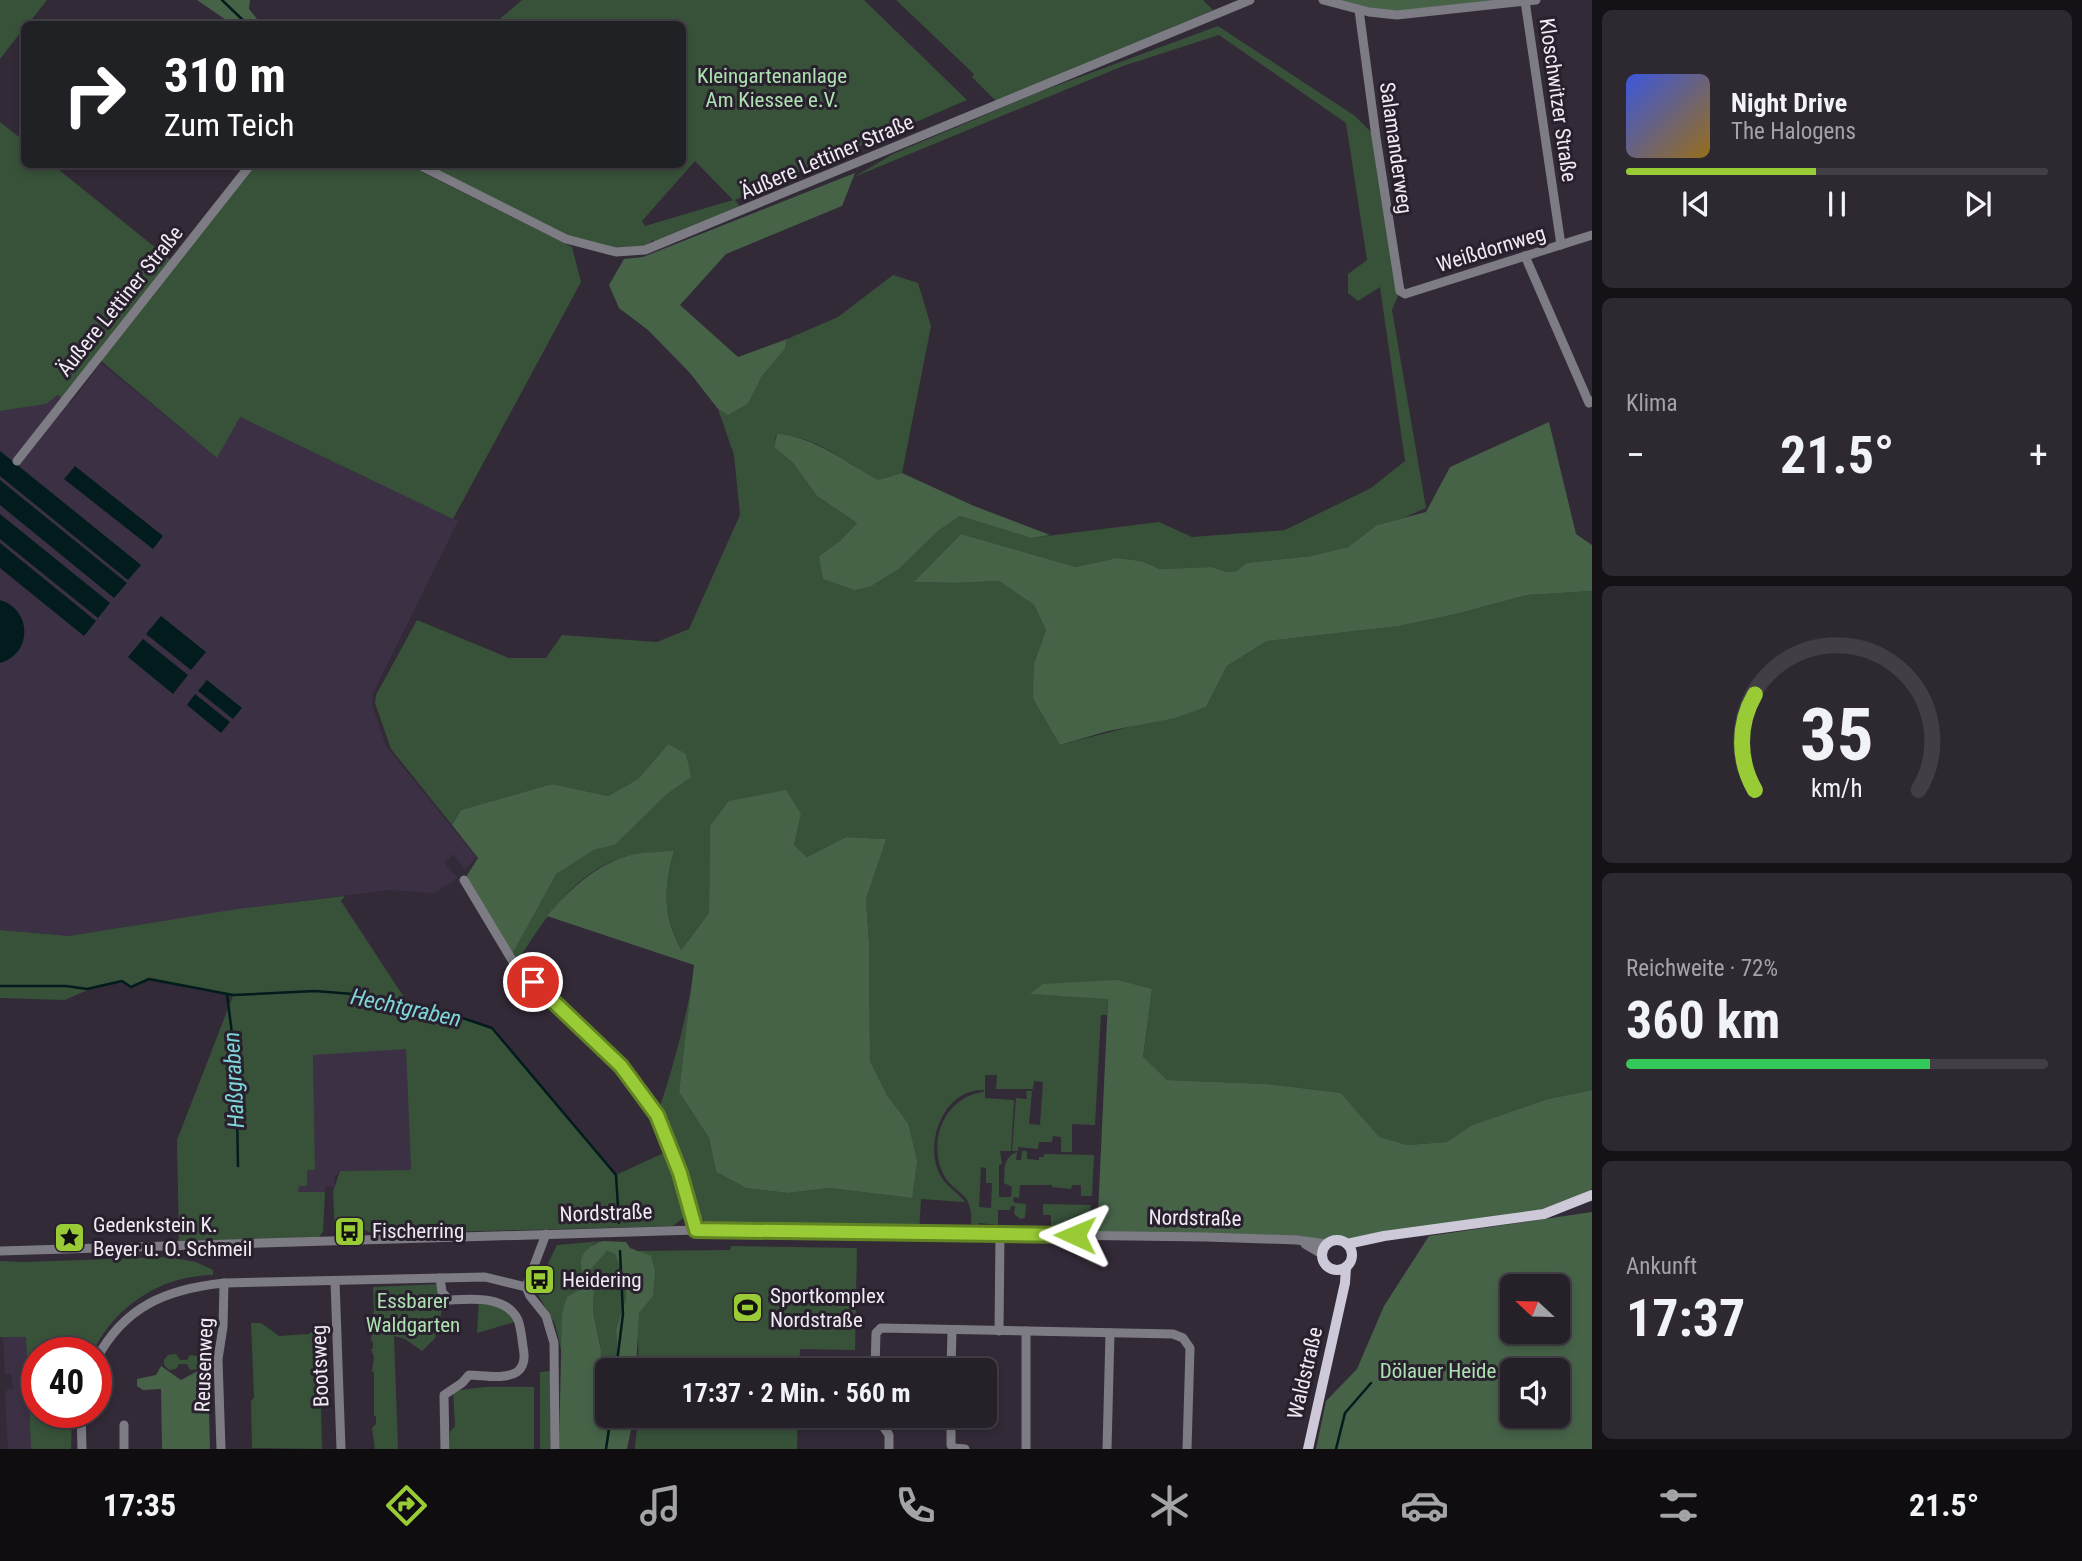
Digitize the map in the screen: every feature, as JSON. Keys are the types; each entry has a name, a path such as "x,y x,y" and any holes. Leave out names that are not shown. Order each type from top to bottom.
{"main road":[{"name":"Nordstraße","path":"1324,1249 1336,1240 1349,1249 1384,1236 1544,1214 1592,1195"},
{"path":"1324,1249 1327,1267 1341,1269 1349,1249"},
{"name":"Waldstraße","path":"1308,1449 1340,1305 1341,1269"}],"street":[{"name":"Äußere Lettiner Straße","path":"425,168 566,239 616,252 645,250 1250,0"},
{"path":"1323,0 1359,10 1397,15 1536,0"},
{"name":"Kloschwitzer Straße","path":"1525,1 1561,245"},
{"name":"Salamanderweg","path":"1359,10 1400,291"},
{"name":"Äußere Lettiner Straße","path":"17,461 248,168"},
{"name":"Weißdornweg","path":"1400,291 1405,294 1592,235"},
{"path":"1525,256 1590,402"},
{"path":"464,880 515,965 621,1066 657,1115 680,1173 696,1230"},
{"name":"Nordstraße","path":"0,1251 696,1230 1297,1240 1324,1249"},
{"path":"546,1234 526,1287 546,1316 554,1343 555,1449"},
{"path":"999,1331 1000,1234"},
{"path":"112,1337 119,1326 152,1301 181,1289 224,1283 485,1277 526,1287"},
{"path":"440,1278 442,1292 449,1300 486,1299 511,1311 518,1321 524,1352 524,1364 517,1372 507,1376 469,1375 444,1395 445,1449"},
{"name":"Bootsweg","path":"335,1281 341,1449"},
{"name":"Reusenweg","path":"221,1449 218,1359 223,1327 224,1283"},
{"path":"875,1358 876,1333 881,1328 1173,1334 1183,1338 1190,1348 1187,1449"},
{"path":"951,1358 952,1329"},
{"path":"1026,1331 1026,1449"},
{"path":"1107,1449 1110,1333"},
{"path":"124,1425 124,1449"},
{"path":"81,1428 82,1449"},
{"path":"884,1428 889,1435 888,1449"},
{"path":"951,1428 951,1444 954,1448 965,1449"}],"shaded area":[{"path":"101,363 217,458 239,417 458,521 373,693 372,704 386,746 476,857 465,870 453,854 444,863 458,878 434,893 388,890 237,909 69,936 0,930 0,411 46,404 59,395 70,404"},
{"path":"0,451 141,565 128,580 0,476"},
{"path":"75,466 163,536 153,549 64,479"},
{"path":"0,480 127,583 114,598 0,505"},
{"path":"0,514 110,603 98,618 0,539"},
{"path":"0,543 96,621 84,636 0,568"},
{"path":"0,600 18,612 24,632 18,651 0,663"},
{"path":"161,616 206,652 191,670 146,634"},
{"path":"143,639 188,675 173,694 128,657"},
{"path":"207,680 242,708 233,719 198,691"},
{"path":"195,694 230,722 221,733 187,705"},
{"path":"406,1048 411,1170 340,1171 334,1178 334,1187 326,1186 325,1192 298,1192 298,1186 307,1170 315,1169 313,1055"},
{"path":"3,1337 21,1337 21,1428 30,1428 31,1449 8,1449 5,1393 8,1389 13,1389 11,1374 5,1374"}],"green space":[{"path":"0,0 47,0 30,21 21,21 21,32 0,59"},
{"path":"197,0 250,0 249,9 259,21 228,21"},
{"name":"Kleingartenanlage Am Kiessee e.V.","path":"522,0 864,0 967,100 735,200 741,208 656,243 653,240 635,251 615,251 589,245 558,234 423,168 686,168 686,21 498,21","holes":["695,161 733,200 645,226 642,221"]},
{"path":"896,0 1203,0 1213,10 996,101 972,77 974,74"},
{"path":"1326,0 1536,0 1397,15"},
{"path":"1218,26 1355,116 1376,137 1400,291 1392,310 1426,508 1377,525 1348,547 1311,556 1246,563 1237,571 1227,572 1212,567 1160,569 1141,561 1118,558 1076,567 961,534 915,582 999,581 1034,605 1046,630 1034,663 1060,745 1206,707 1227,666 1267,641 1399,626 1527,595 1592,591 1592,1090 1548,1099 1472,1125 1447,1142 1407,1145 1379,1138 1341,1093 1267,1084 1167,1080 1143,1058 1152,989 1044,984 1031,994 1108,998 1107,1015 1101,1015 1095,1125 1072,1124 1072,1152 1061,1152 1061,1137 1053,1136 1052,1142 1039,1142 1038,1149 1018,1147 1018,1151 1012,1151 1016,1098 1027,1099 1026,1091 1032,1091 1029,1124 1040,1125 1043,1082 1034,1081 1033,1089 996,1089 997,1075 985,1075 985,1098 1014,1100 1011,1151 1000,1151 1002,1164 999,1165 999,1197 1011,1197 1012,1187 1004,1183 1005,1165 1017,1152 1016,1160 1021,1160 1022,1151 1027,1151 1027,1159 1039,1160 1044,1154 1094,1155 1092,1196 1081,1196 1081,1185 1072,1185 1071,1189 1052,1185 1020,1185 1019,1198 1014,1197 1013,1200 1015,1203 1026,1204 1025,1218 1020,1219 1014,1214 1015,1206 1011,1206 1010,1210 998,1210 998,1225 971,1224 969,1204 945,1178 941,1169 937,1143 944,1120 951,1110 960,1101 984,1090 970,1092 958,1098 941,1119 936,1132 935,1160 939,1173 965,1202 921,1199 919,1232 704,1222 672,1157 687,1215 673,1226 373,1234 365,1230 340,1230 335,1234 333,1192 340,1171 411,1170 406,1049 313,1055 315,1170 307,1170 307,1186 299,1186 298,1192 325,1192 323,1232 319,1237 179,1243 177,1140 233,996 149,979 131,987 122,981 99,985 65,1000 0,998 0,930 69,936 237,909 345,896 341,901 409,1005 454,1015 492,1028 616,1175 670,1150 657,1115 679,1041 695,965 679,1092 709,1138 716,1172 746,1188 788,1193 829,1188 912,1198 908,1123 887,1095 870,1061 866,899 885,839 846,837 807,857 794,845 801,814 710,826 709,913 680,951 666,902 667,880 674,852 645,853 615,860 580,882 551,913 515,965 510,958 555,874 594,850 615,845 667,794 690,777 668,744 638,779 608,796 552,784 461,810 452,825 391,749 375,703 376,695 417,620 509,658 546,658 562,635 657,642 689,629 740,515 734,455 718,409 728,415 748,404 762,376 785,349 787,339 838,317 893,275 918,283 931,326 902,473 878,480 817,444 776,435 774,447 793,463 817,496 857,523 840,541 819,556 900,568 938,531 960,516 1031,538 1159,522 1192,537 1285,530 1371,488 1405,461 1380,287 1358,301 1348,293 1348,274 1367,260 1346,123 1219,35 1123,66 854,177 893,154 1039,92","holes":["981,1167 986,1168 986,1183 992,1183 991,1208 979,1207"]},
{"path":"0,122 21,139 21,168 57,168 172,261 250,168 414,168 572,247 581,282 453,519 240,417 217,458 100,360 64,400 58,395 46,404 0,411"},
{"path":"855,173 842,206 726,254 680,305 738,357 787,339 785,349 762,376 748,404 728,415 718,409 690,373 648,330 619,308 609,285 624,259 643,257"},
{"path":"1549,422 1576,534 1592,545 1592,591 1527,595 1399,626 1267,641 1227,666 1206,707 1175,718 1108,731 1060,745 1033,698 1034,663 1046,630 1034,605 999,581 914,582 961,534 1076,567 1117,558 1141,561 1160,569 1212,567 1227,572 1237,571 1246,563 1311,556 1348,547 1377,525 1426,512 1450,467"},
{"path":"777,434 817,445 878,480 902,473 974,506 1050,535 1031,538 960,516 938,531 900,568 871,586 855,590 823,579 819,556 840,541 857,523 817,496 793,463 774,447"},
{"path":"668,744 686,754 691,777 667,794 615,845 594,850 556,874 510,958 464,880 478,858 452,825 461,810 552,784 608,796 638,779"},
{"path":"786,790 801,814 794,845 807,857 846,837 886,839 866,899 870,1061 887,1095 908,1123 917,1161 912,1198 829,1188 788,1193 746,1188 716,1172 709,1138 679,1092 694,965 547,916 576,886 609,863 635,854 674,851 668,878 667,902 671,925 681,950 709,913 710,826 729,801"},
{"path":"1117,980 1152,989 1143,1057 1167,1080 1267,1084 1341,1093 1379,1137 1407,1145 1447,1142 1472,1125 1548,1099 1592,1090 1592,1189 1551,1208 1355,1240 1097,1235 1108,999 1030,994 1043,984"},
{"path":"1043,1204 1091,1205 1090,1228 1051,1227 1051,1215 1043,1215"},
{"name":"Dölauer Heide","path":"1592,1212 1592,1449 1316,1449 1326,1401 1357,1369 1384,1306 1429,1236"},
{"path":"603,1241 593,1244 594,1264 607,1251 615,1254 625,1282 626,1298 616,1329 616,1358 601,1358 593,1312 594,1289 562,1313 562,1353 555,1324 538,1295 547,1274 544,1272 557,1245"},
{"path":"603,1241 626,1242 630,1248 651,1256 655,1271 653,1296 639,1313 637,1358 616,1358 616,1329 626,1298 625,1282 615,1254 607,1251 590,1270 583,1272 582,1256"},
{"name":"Sportkomplex Nordstraße","path":"731,1246 857,1248 855,1350 800,1349 800,1358 639,1358 635,1251 730,1250"},
{"path":"168,1257 196,1262 213,1270 213,1275 175,1281 158,1287 127,1307 101,1337 0,1337 0,1261"},
{"name":"Essbarer Waldgarten","path":"441,1284 445,1298 435,1338 422,1351 405,1339 394,1336 398,1449 375,1449 372,1428 376,1424 372,1372 374,1357 371,1349 373,1342 370,1320 374,1312 373,1287"},
{"path":"583,1288 594,1289 593,1312 601,1350 601,1358 595,1358 595,1428 606,1428 607,1432 608,1428 631,1428 627,1449 559,1449 562,1313 567,1297"},
{"path":"479,1299 495,1302 518,1321 477,1333"},
{"path":"251,1323 261,1323 279,1336 309,1334 319,1326 322,1449 252,1448 251,1401 254,1398"},
{"path":"176,1354 180,1360 187,1360 190,1355 198,1356 200,1365 197,1369 190,1370 187,1364 179,1364 176,1369 169,1370 164,1365 164,1360 168,1355"},
{"path":"161,1366 181,1380 196,1372 208,1371 210,1449 162,1449 161,1389 143,1390 137,1386 137,1379 156,1375"},
{"path":"550,1371 551,1449 540,1449 540,1372"},
{"path":"484,1387 534,1387 534,1449 450,1449 450,1432 455,1426 453,1391"},
{"path":"30,1428 72,1428 71,1449 31,1449"},
{"path":"637,1428 798,1428 797,1449 635,1449"}],"waterway":[{"path":"222,0 244,21"},
{"name":"Hechtgraben","path":"0,986 66,986 87,989 122,981 131,987 149,979 233,995 315,991 365,995 454,1015 492,1028 616,1175 619,1223"},
{"name":"Haßgraben","path":"227,995 237,1072 231,1097 237,1110 238,1166"},
{"name":"Hechtgraben","path":"618,1358 623,1314 620,1251"},
{"path":"1336,1449 1345,1413 1371,1383"},
{"name":"Hechtgraben","path":"606,1449 609,1428"}],"place":[{"name":"Fischerring","path":"349,1231"},
{"name":"Gedenkstein K. Beyer u. O. Schmeil","path":"70,1237"},
{"name":"Heidering","path":"539,1280"},
{"name":"Sportkomplex Nordstraße","path":"747,1308"}],"route":[{"path":"533,982 621,1066 657,1115 680,1173 696,1230 1075,1235"}]}
